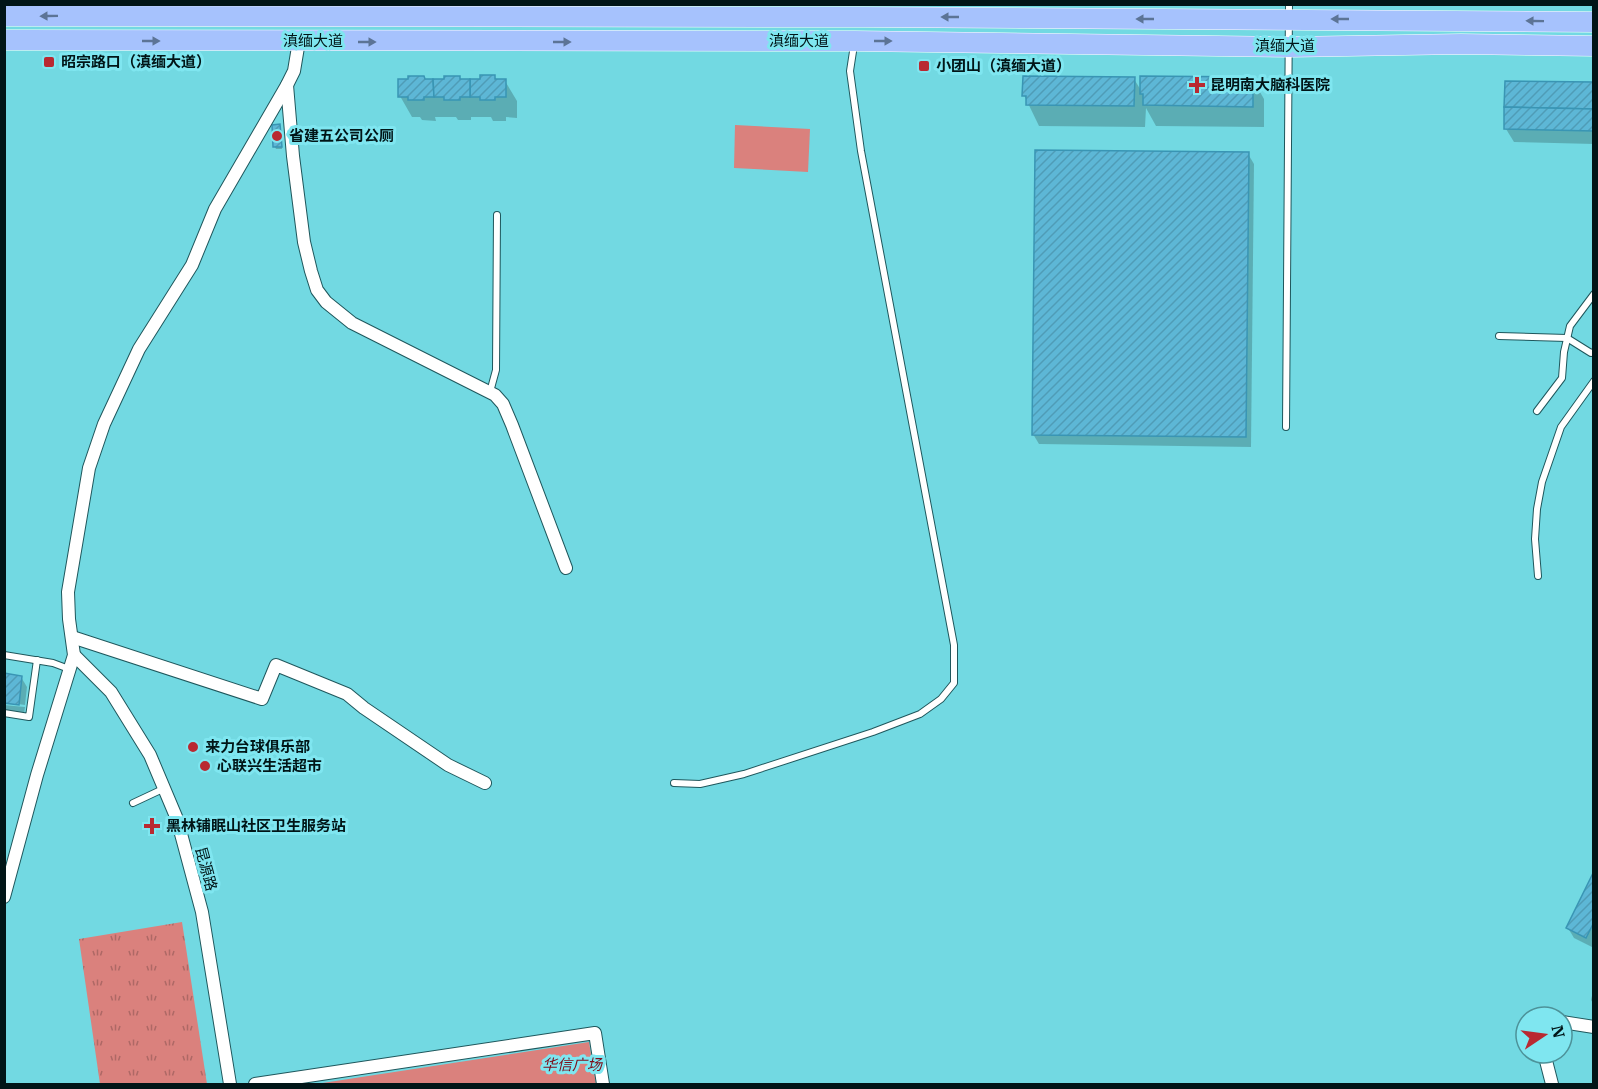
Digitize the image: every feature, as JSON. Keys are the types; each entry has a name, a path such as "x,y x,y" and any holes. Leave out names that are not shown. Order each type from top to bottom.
{"main road":[{"name":"滇缅大道","path":"4,16 723,11 1288,12 1593,22"},
{"name":"滇缅大道","path":"4,40 855,41 1290,47 1461,44 1593,46"}],"street":[{"path":"4,897 37,775 74,655 68,592 89,468 104,424 139,349 192,265 215,209 287,85 294,71 299,41"},
{"path":"287,85 292,156 304,242 317,290 334,311 352,323 495,395 508,414 566,568"},
{"path":"72,637 262,699 276,665 347,694 448,765 485,783"},
{"name":"昆源路","path":"74,655 111,692 150,755 177,819 202,912 230,1084"},
{"path":"1574,1024 1593,1028"},
{"path":"255,1084 595,1033 603,1084"},
{"path":"1547,1065 1552,1084"}],"lane":[{"path":"1286,428 1290,47 1288,12"},
{"path":"674,783 700,784 744,774 873,732 920,714 940,699 954,683 954,645 861,151 850,71 855,41"},
{"path":"490,392 496,370 497,215"},
{"path":"1537,411 1563,378 1570,326 1593,294"},
{"path":"1499,336 1567,338 1591,353 1593,352"},
{"path":"1538,576 1535,539 1542,482 1561,427 1593,381"},
{"path":"4,656 53,663 70,669"},
{"path":"4,713 29,717 37,660"},
{"path":"133,803 165,789"}],"green space":[{"path":"735,125 810,129 808,172 734,168"},
{"path":"182,922 207,1084 100,1084 79,939"},
{"name":"华信广场","path":"589,1042 596,1084 316,1084"}],"building":[{"path":"480,75 495,75 495,79 506,79 506,97 480,100 480,97 470,97 470,79 480,79"},
{"path":"408,76 424,76 425,79 433,79 434,97 424,97 424,100 408,100 408,97 398,97 398,79 408,79"},
{"path":"444,76 460,76 460,79 470,79 470,97 460,97 460,100 444,100 444,97 434,97 433,79 444,79"},
{"path":"1023,76 1135,77 1134,106 1026,105 1026,96 1022,96"},
{"name":"昆明南大脑科医院","path":"1140,76 1253,77 1253,107 1143,105 1143,94 1140,94"},
{"path":"1505,81 1594,82 1594,109 1504,107"},
{"path":"1504,107 1594,109 1594,131 1504,129"},
{"name":"省建五公司公厕","path":"280,124 282,147 273,147 272,125"},
{"path":"1035,150 1249,152 1246,437 1032,435"},
{"path":"4,673 22,676 19,705 4,703"},
{"path":"1594,871 1594,922 1586,938 1566,928"}],"place":[{"name":"昭宗路口（滇缅大道）","path":"49,62"},
{"name":"小团山（滇缅大道）","path":"924,66"},
{"name":"昆明南大脑科医院","path":"1197,85"},
{"name":"省建五公司公厕","path":"277,136"},
{"name":"来力台球俱乐部","path":"193,747"},
{"name":"心联兴生活超市","path":"205,766"},
{"name":"黑林铺眠山社区卫生服务站","path":"152,826"}]}
